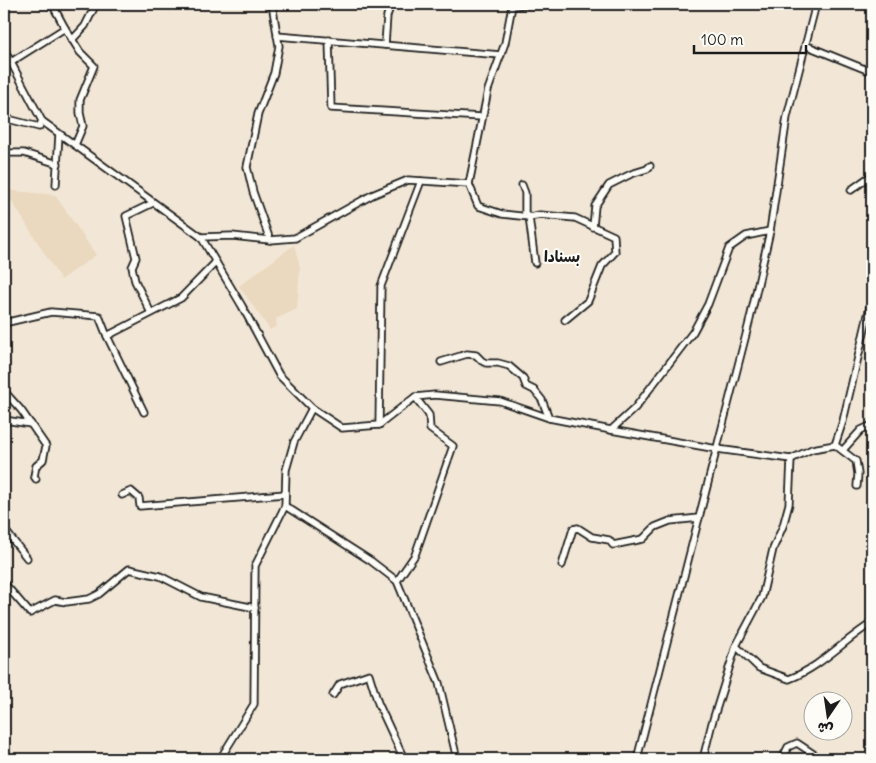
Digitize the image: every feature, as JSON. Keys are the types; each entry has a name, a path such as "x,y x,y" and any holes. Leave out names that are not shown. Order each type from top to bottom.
{"street":[{"path":"52,4 80,52 94,66 80,100 83,126 75,145"},
{"path":"72,40 85,26 96,4"},
{"path":"270,240 253,192 247,167 258,114 274,73 279,46 272,4"},
{"path":"385,45 387,16 391,4"},
{"path":"532,4 509,5 505,43 488,90 469,184 478,206 502,214 529,217 540,215 575,218 614,236 615,252 602,266 588,301 565,320"},
{"path":"637,759 717,449 770,231 787,117 816,4"},
{"path":"11,62 65,28"},
{"path":"278,36 501,55"},
{"path":"329,40 330,108 482,117"},
{"path":"806,45 872,72"},
{"path":"4,49 42,121 200,237 242,306 279,375 312,408 342,428 379,425 415,397 435,395 500,401 549,418 717,449 791,459 812,448 836,445 856,461 857,486"},
{"path":"4,118 39,127 42,121"},
{"path":"56,185 59,134"},
{"path":"4,153 24,153 58,164"},
{"path":"593,227 595,206 609,185 631,174 646,170 650,166"},
{"path":"850,190 872,175"},
{"path":"200,237 232,236 270,240 295,238 372,195 408,180 469,184"},
{"path":"379,425 381,286 421,181"},
{"path":"522,186 525,193 525,213 529,217 535,263"},
{"path":"151,313 135,281 132,267 136,258 126,216 153,203"},
{"path":"611,430 635,408 693,332 708,304 729,248 746,236 770,231"},
{"path":"108,336 180,298 216,262"},
{"path":"836,445 872,298"},
{"path":"4,323 51,312 98,316 144,412"},
{"path":"441,362 467,354 476,355 486,363 498,363 509,366 523,378 526,386 534,390 542,400 549,418"},
{"path":"4,391 21,410 46,446 43,460 36,466 34,476 36,479"},
{"path":"396,581 415,555 453,446 430,429 429,415 415,397"},
{"path":"220,759 254,704 255,566 285,506 286,470 294,442 312,408"},
{"path":"4,420 31,424"},
{"path":"843,450 861,430 872,426"},
{"path":"703,759 736,646 762,597 773,549 783,526 788,504 791,459"},
{"path":"122,495 131,491 139,498 140,506 285,494"},
{"path":"285,506 371,561 396,581 439,683 457,759"},
{"path":"562,565 573,529 578,528 587,535 609,540 613,545 643,539 655,527 670,521 699,518"},
{"path":"4,529 27,558"},
{"path":"4,583 30,613 55,600 66,602 89,599 99,594 129,569 160,576 201,597 255,608"},
{"path":"736,646 759,668 790,679 804,674 872,623"},
{"path":"333,695 340,684 369,674 378,703 404,759"},
{"path":"782,759 788,747 797,743 821,759"}],"shaded area":[{"path":"5,190 55,195 96,255 61,280"},
{"path":"294,245 300,268 297,309 276,319 277,326 270,330 239,286"}],"district":[{"name":"بسنادا","path":"562,256"}]}
